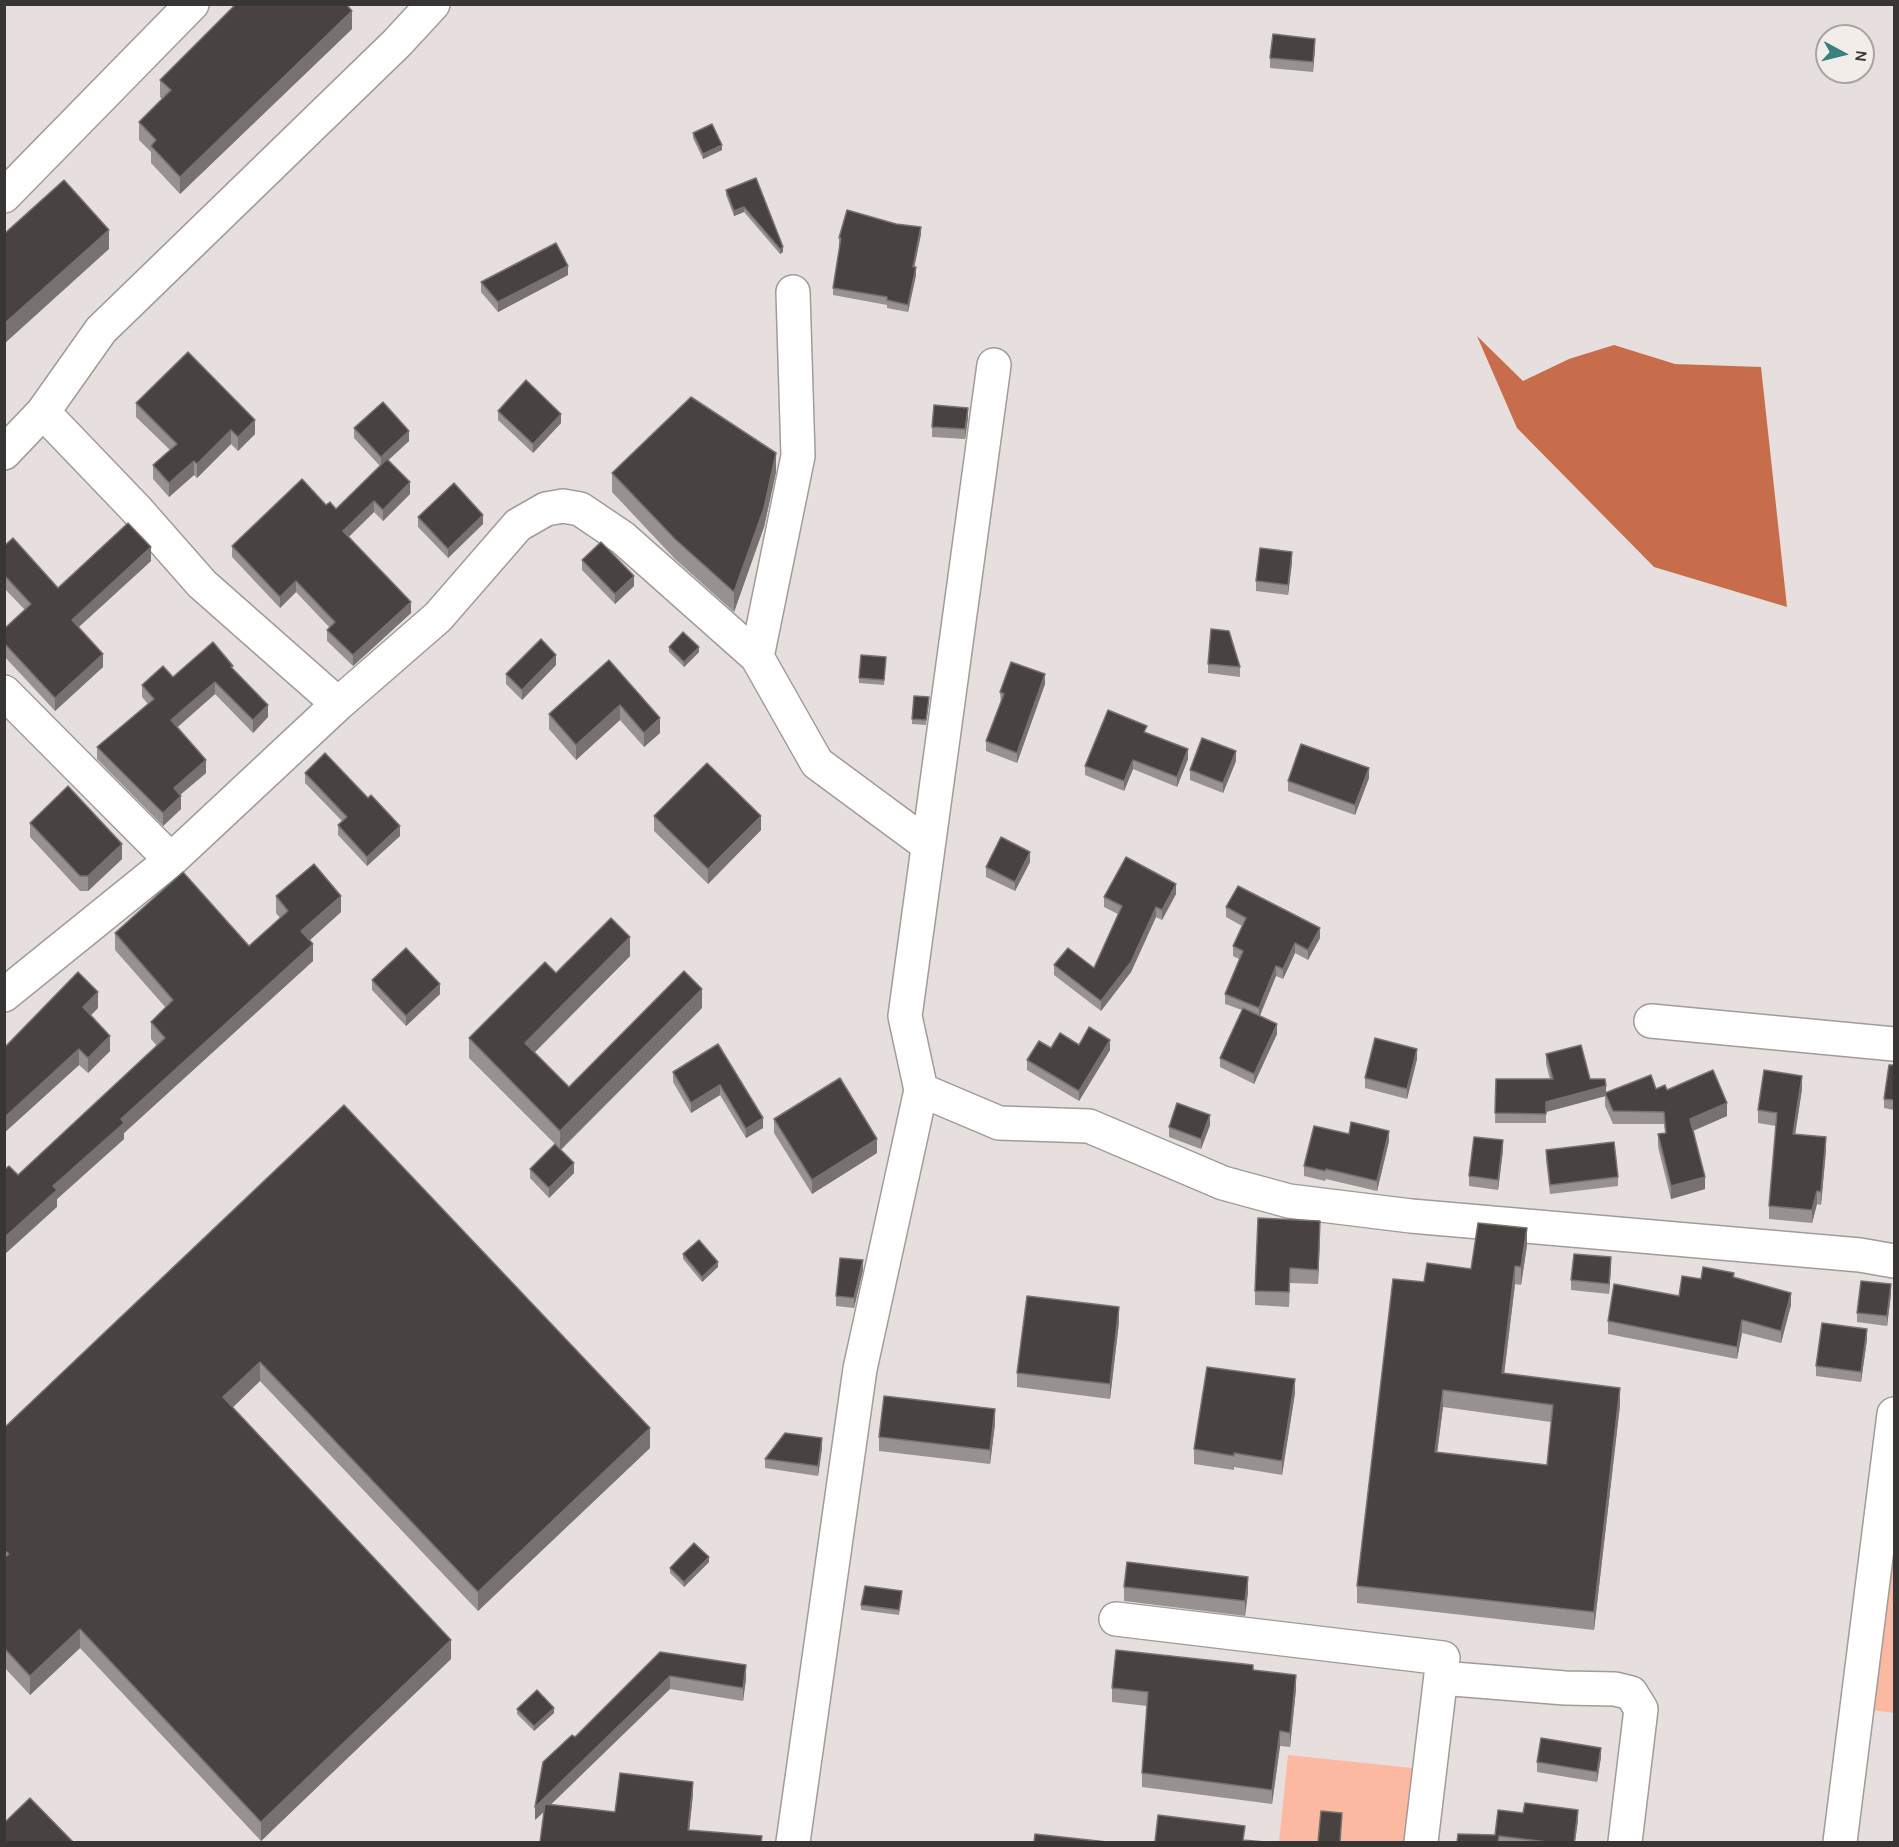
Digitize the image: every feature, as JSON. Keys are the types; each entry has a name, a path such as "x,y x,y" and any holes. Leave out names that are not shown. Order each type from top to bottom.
{"street":[{"path":"4,196 192,4"},
{"path":"4,453 43,412 100,330 397,43 433,4"},
{"path":"757,657 798,456 792,292"},
{"path":"793,1842 860,1369 921,1090 905,1016 994,365"},
{"path":"43,412 136,509 202,584 338,704"},
{"path":"4,995 171,860 338,704 438,617 518,525 546,509 563,506 580,509 623,538 757,657 817,763 928,845"},
{"path":"4,692 171,860"},
{"path":"1650,1021 1894,1044"},
{"path":"921,1090 999,1123 1089,1126 1223,1183 1289,1201 1411,1216 1860,1255 1894,1261"},
{"path":"1840,1842 1894,1414"},
{"path":"1116,1619 1443,1658 1421,1842"},
{"path":"1441,1677 1565,1688 1615,1689 1631,1693 1641,1709 1625,1842"}],"shaded area":[{"path":"1477,336 1523,381 1569,359 1614,345 1675,364 1761,367 1787,607 1654,567 1517,428"},
{"path":"1894,1421 1894,1713 1856,1708"},
{"path":"1288,1755 1431,1770 1423,1842 1279,1842"}],"building":[{"path":"236,4 346,4 352,11 180,177 151,146 156,140 139,122 171,90 160,80"},
{"path":"1273,34 1315,39 1313,62 1270,58"},
{"path":"712,124 722,145 703,154 693,133"},
{"path":"756,178 783,247 780,249 744,207 734,211 726,190"},
{"path":"64,180 109,230 4,324 4,234"},
{"path":"847,210 896,224 921,227 908,305 887,300 887,297 833,288 841,238 839,238"},
{"path":"556,243 568,266 498,302 481,282"},
{"path":"188,352 255,420 238,437 231,430 197,464 194,461 169,483 153,465 177,444 136,403"},
{"path":"526,380 561,414 533,444 498,411"},
{"path":"691,397 776,453 764,508 734,592 675,539 612,473"},
{"path":"383,402 409,431 381,457 354,428"},
{"path":"934,405 968,408 965,429 932,427"},
{"path":"387,459 410,482 383,510 374,501 343,531 411,602 353,655 327,630 335,622 296,581 280,597 232,546 302,479 326,505 330,502 336,509"},
{"path":"454,483 483,515 448,549 418,517"},
{"path":"128,523 151,547 72,620 103,654 55,698 4,643 4,629 31,604 4,575 4,546 13,538 58,588"},
{"path":"601,542 634,576 615,594 582,560"},
{"path":"1260,548 1292,552 1288,585 1256,581"},
{"path":"1211,629 1229,631 1240,667 1208,664"},
{"path":"683,632 699,647 684,662 669,647"},
{"path":"541,639 556,655 522,690 506,674"},
{"path":"213,642 233,666 231,667 268,705 253,720 215,682 171,720 206,760 174,788 181,796 163,813 97,747 154,699 142,685 163,666 173,677"},
{"path":"861,655 886,657 884,680 859,678"},
{"path":"609,660 660,718 644,733 620,705 576,745 549,714"},
{"path":"1011,662 1045,674 1017,753 986,741 1004,694 1000,692"},
{"path":"914,696 929,697 926,720 912,719"},
{"path":"1108,710 1147,726 1144,732 1188,749 1177,777 1133,760 1124,781 1085,766"},
{"path":"1202,738 1236,751 1223,783 1190,770"},
{"path":"1301,744 1369,768 1355,805 1288,781"},
{"path":"325,753 368,798 371,795 400,826 367,857 338,825 347,817 305,773"},
{"path":"707,763 761,816 708,869 654,816"},
{"path":"68,786 122,844 88,876 80,876 30,823"},
{"path":"1001,837 1030,852 1015,882 986,867"},
{"path":"1126,857 1176,884 1162,910 1156,907 1131,962 1101,1001 1054,965 1068,948 1094,968 1122,906 1104,897"},
{"path":"314,864 341,896 301,931 313,944 121,1119 124,1123 53,1186 57,1190 4,1238 4,1170 9,1166 18,1175 165,1038 151,1022 173,1000 115,933 183,872 249,946 288,911 276,896"},
{"path":"1238,886 1320,928 1308,950 1295,943 1283,969 1276,966 1259,1008 1225,994 1243,951 1233,946 1246,918 1226,907"},
{"path":"611,918 630,937 525,1043 569,1087 684,971 702,989 560,1131 469,1038 545,962 556,973"},
{"path":"406,948 440,984 406,1016 372,980"},
{"path":"78,972 98,992 83,1007 110,1036 88,1058 79,1049 4,1118 4,1048"},
{"path":"1243,1008 1277,1024 1254,1074 1220,1058"},
{"path":"1089,1027 1110,1040 1079,1091 1027,1060 1039,1041 1051,1048 1060,1033 1079,1045"},
{"path":"1375,1038 1417,1049 1407,1089 1365,1078"},
{"path":"718,1044 763,1118 746,1129 720,1085 691,1103 673,1072"},
{"path":"1581,1045 1590,1079 1605,1079 1606,1086 1546,1102 1546,1114 1495,1113 1496,1079 1553,1079 1546,1054"},
{"path":"1889,1065 1894,1065 1894,1100 1884,1099"},
{"path":"1713,1070 1727,1103 1690,1119 1705,1177 1671,1186 1658,1134 1666,1133 1664,1112 1613,1111 1605,1093 1651,1075 1656,1089 1665,1085 1667,1090"},
{"path":"1764,1070 1802,1076 1793,1134 1826,1137 1821,1192 1817,1191 1812,1210 1769,1206 1777,1113 1758,1110"},
{"path":"840,1078 877,1139 812,1180 774,1119"},
{"path":"1177,1103 1210,1115 1201,1139 1169,1127"},
{"path":"344,1105 650,1428 478,1592 260,1362 223,1397 451,1640 261,1822 80,1629 30,1676 4,1648 4,1558 9,1554 4,1550 4,1428"},
{"path":"1351,1122 1389,1131 1377,1181 1304,1166 1314,1126 1349,1134"},
{"path":"1474,1137 1503,1140 1498,1180 1469,1176"},
{"path":"1614,1142 1618,1177 1550,1185 1546,1150"},
{"path":"555,1144 574,1163 549,1188 530,1169"},
{"path":"1258,1218 1320,1221 1318,1270 1290,1268 1289,1292 1255,1291"},
{"path":"1478,1223 1527,1228 1521,1267 1515,1266 1502,1373 1620,1388 1594,1612 1357,1586 1393,1279 1424,1282 1427,1263 1471,1269","holes":["1443,1390 1553,1405 1547,1465 1435,1452"]},
{"path":"699,1240 718,1262 702,1277 683,1254"},
{"path":"1574,1254 1611,1257 1609,1284 1571,1280"},
{"path":"840,1258 863,1260 854,1298 836,1296"},
{"path":"1703,1267 1734,1273 1733,1277 1791,1293 1781,1331 1742,1320 1737,1347 1608,1321 1614,1284 1679,1296 1682,1276 1701,1279"},
{"path":"1861,1281 1891,1284 1887,1316 1857,1313"},
{"path":"1027,1296 1119,1307 1110,1384 1017,1373"},
{"path":"1822,1323 1867,1329 1861,1372 1816,1366"},
{"path":"1207,1367 1295,1379 1282,1461 1194,1449"},
{"path":"884,1396 995,1409 990,1450 879,1437"},
{"path":"785,1433 822,1438 818,1466 765,1459"},
{"path":"694,1543 709,1557 684,1582 670,1568"},
{"path":"1127,1562 1248,1577 1245,1601 1124,1587"},
{"path":"865,1586 902,1591 899,1610 861,1605"},
{"path":"1116,1650 1253,1665 1253,1670 1296,1675 1290,1733 1280,1731 1272,1790 1142,1773 1148,1692 1112,1688"},
{"path":"660,1652 746,1665 743,1688 670,1676 535,1807 543,1762 572,1735 575,1737"},
{"path":"537,1690 554,1708 534,1726 517,1709"},
{"path":"1541,1738 1601,1748 1597,1772 1537,1762"},
{"path":"620,1773 693,1782 688,1830 762,1836 761,1842 540,1842 545,1804 615,1812"},
{"path":"30,1798 73,1842 4,1842 4,1823"},
{"path":"1525,1803 1578,1810 1574,1842 1547,1842 1499,1836 1498,1842 1457,1842 1458,1834 1495,1835 1498,1810 1523,1813"},
{"path":"1321,1811 1342,1813 1340,1842 1318,1842"},
{"path":"1158,1815 1245,1826 1243,1840 1265,1842 1155,1842"},
{"path":"1035,1834 1107,1842 1034,1842"}]}
